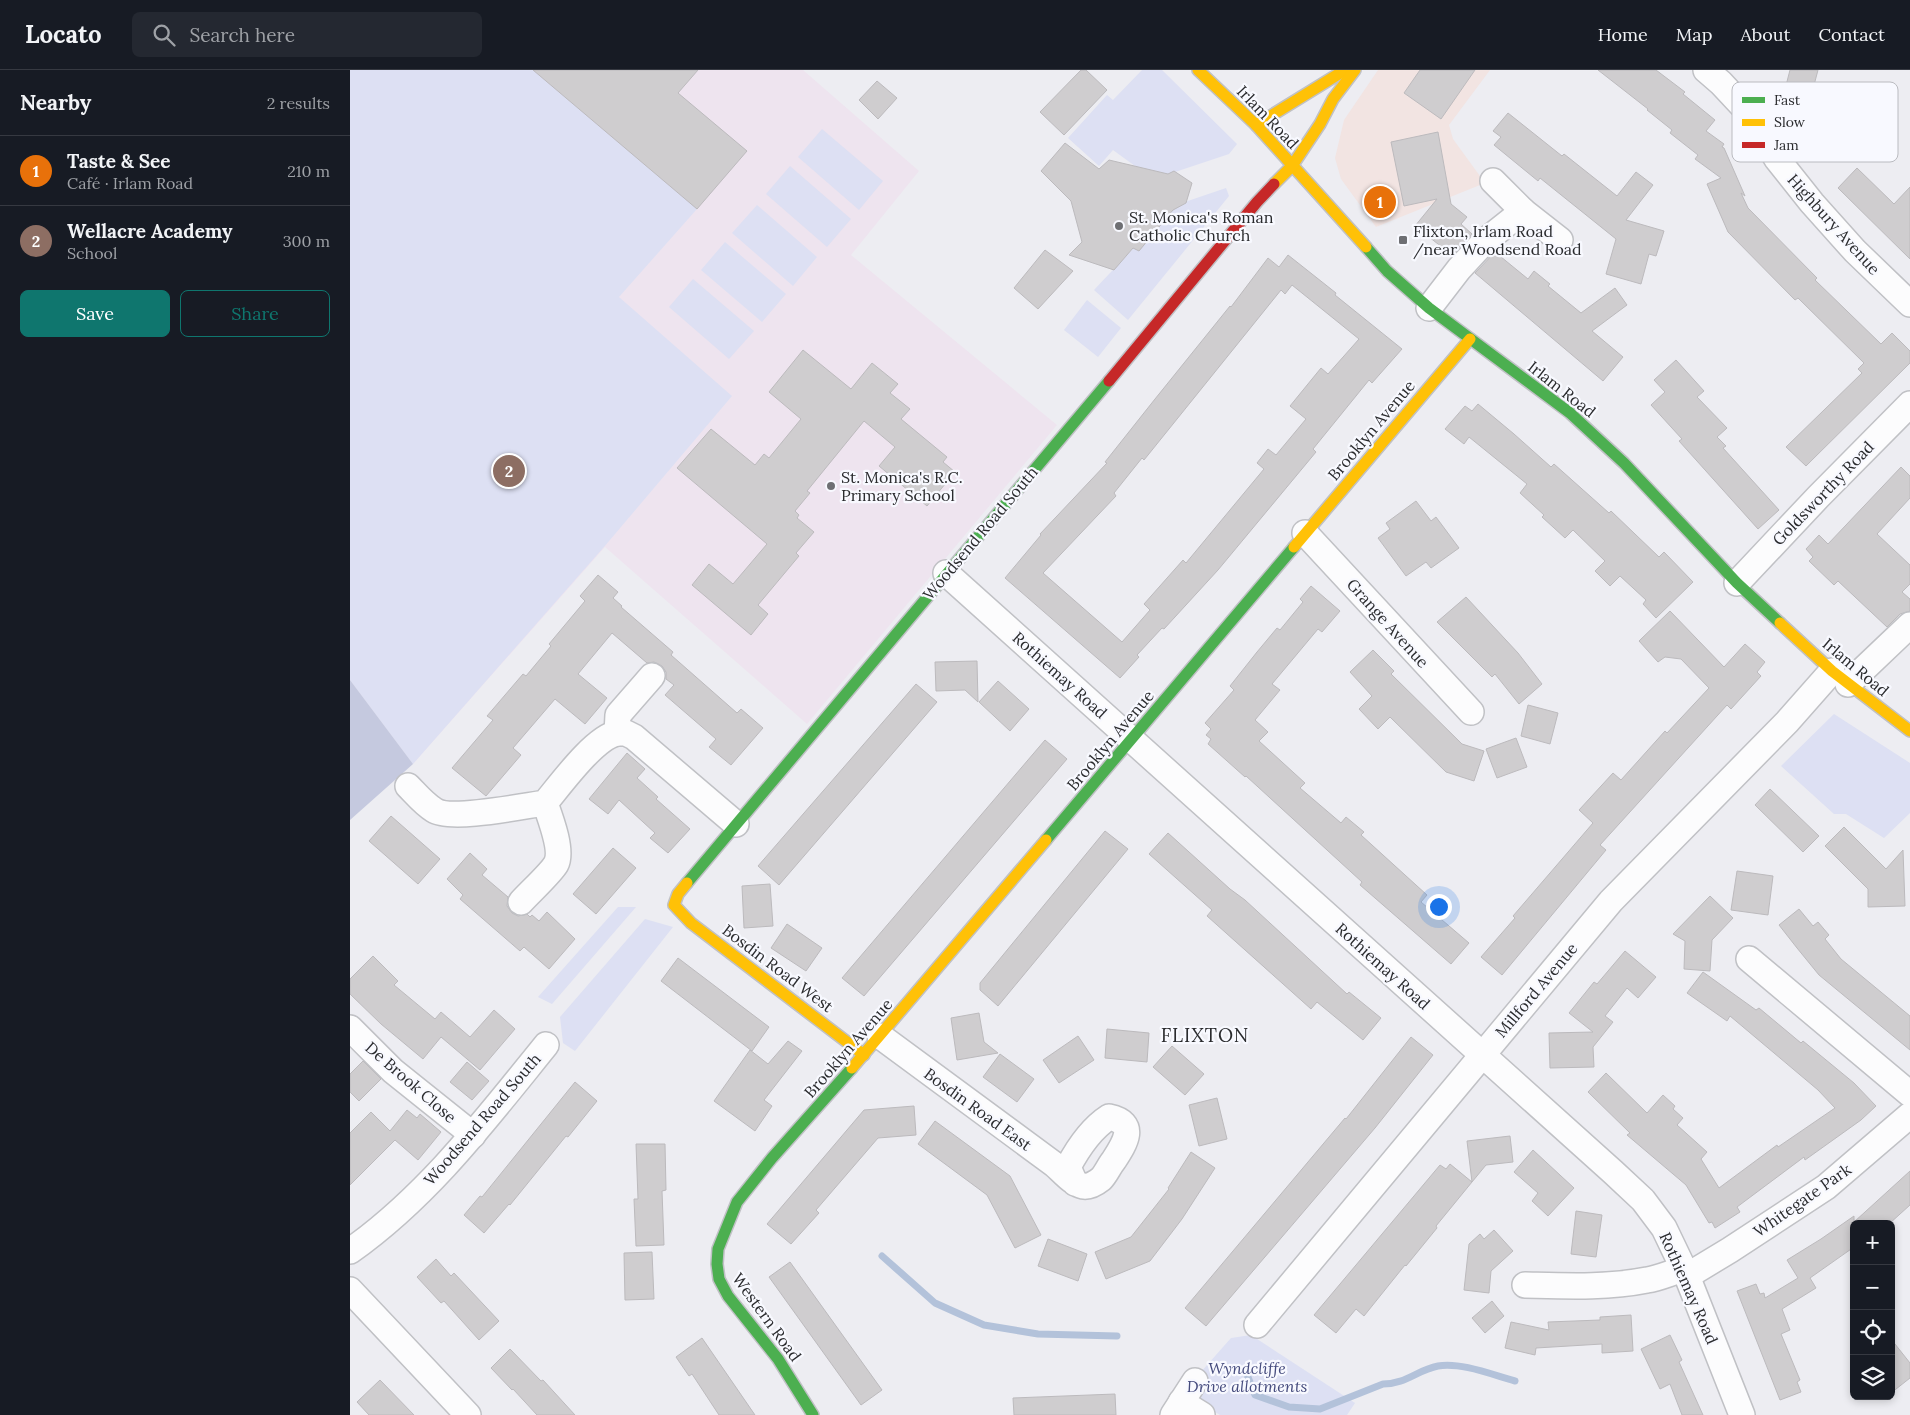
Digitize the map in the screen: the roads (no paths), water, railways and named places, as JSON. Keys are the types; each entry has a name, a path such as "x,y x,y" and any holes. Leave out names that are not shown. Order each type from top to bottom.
{"street":[{"name":"Irlam Road","path":"1198,70 1256,125 1387,271 1429,308 1570,413 1624,463 1737,583 1840,677 1910,731"},
{"path":"1256,125 1345,70"},
{"name":"Woodsend Road South","path":"674,905 678,894 736,824 1084,411 1257,202 1292,166 1320,124 1332,99 1355,70"},
{"name":"Highbury Avenue","path":"1720,74 1732,90"},
{"name":"Highbury Avenue","path":"1779,162 1812,203 1855,251 1910,304"},
{"path":"1493,182 1523,211 1560,240"},
{"path":"1429,308 1458,268 1484,242 1523,211"},
{"name":"Brooklyn Avenue","path":"772,1158 864,1055 1470,339"},
{"name":"Goldsworthy Road","path":"1737,583 1818,497 1910,404"},
{"name":"Grange Avenue","path":"1306,533 1472,712"},
{"name":"Rothiemay Road","path":"946,573 1642,1200 1664,1228 1686,1272 1742,1415"},
{"name":"Millford Avenue","path":"1257,1325 1611,901 1787,722 1840,677 1910,625"},
{"path":"617,732 618,715 652,676"},
{"path":"408,786 434,810 441,813 465,814 545,803 604,737 617,732 626,733 634,737 736,824"},
{"path":"521,902 557,864 558,850 545,803"},
{"name":"Bosdin Road West","path":"674,905 691,923 864,1055"},
{"path":"1749,959 1910,1094"},
{"name":"De Brook Close","path":"350,1028 393,1071 473,1135"},
{"name":"Bosdin Road East","path":"880,1036 1075,1182"},
{"name":"Woodsend Road South","path":"350,1251 395,1216 473,1135 546,1045"},
{"name":"Whitegate Park","path":"1525,1285 1615,1285 1686,1272 1730,1250 1826,1187 1910,1116"},
{"name":"Western Road","path":"772,1158 750,1183 731,1214 718,1249 718,1275 728,1296 778,1359 813,1415"},
{"path":"350,1290 459,1411"},
{"path":"1195,1381 1177,1408 1202,1415"}],"waterway":[{"path":"882,1256 935,1303 984,1325 1038,1334 1117,1336"},
{"path":"1246,1372 1255,1395 1289,1407 1320,1409 1383,1384 1398,1382 1438,1366 1467,1367 1515,1381"}],"place":[{"name":"Taste & See","path":"1380,202"},
{"name":"St. Monica's Roman Catholic Church","path":"1119,226"},
{"name":"Flixton, Irlam Road /near Woodsend Road","path":"1403,240"},
{"name":"Wellacre Academy","path":"509,471"},
{"name":"St. Monica's R.C. Primary School","path":"831,486"}],"district":[{"name":"FLIXTON","path":"1205,1035"}],"park label":[{"name":"Wyndcliffe Drive allotments","path":"1247,1377"}]}
